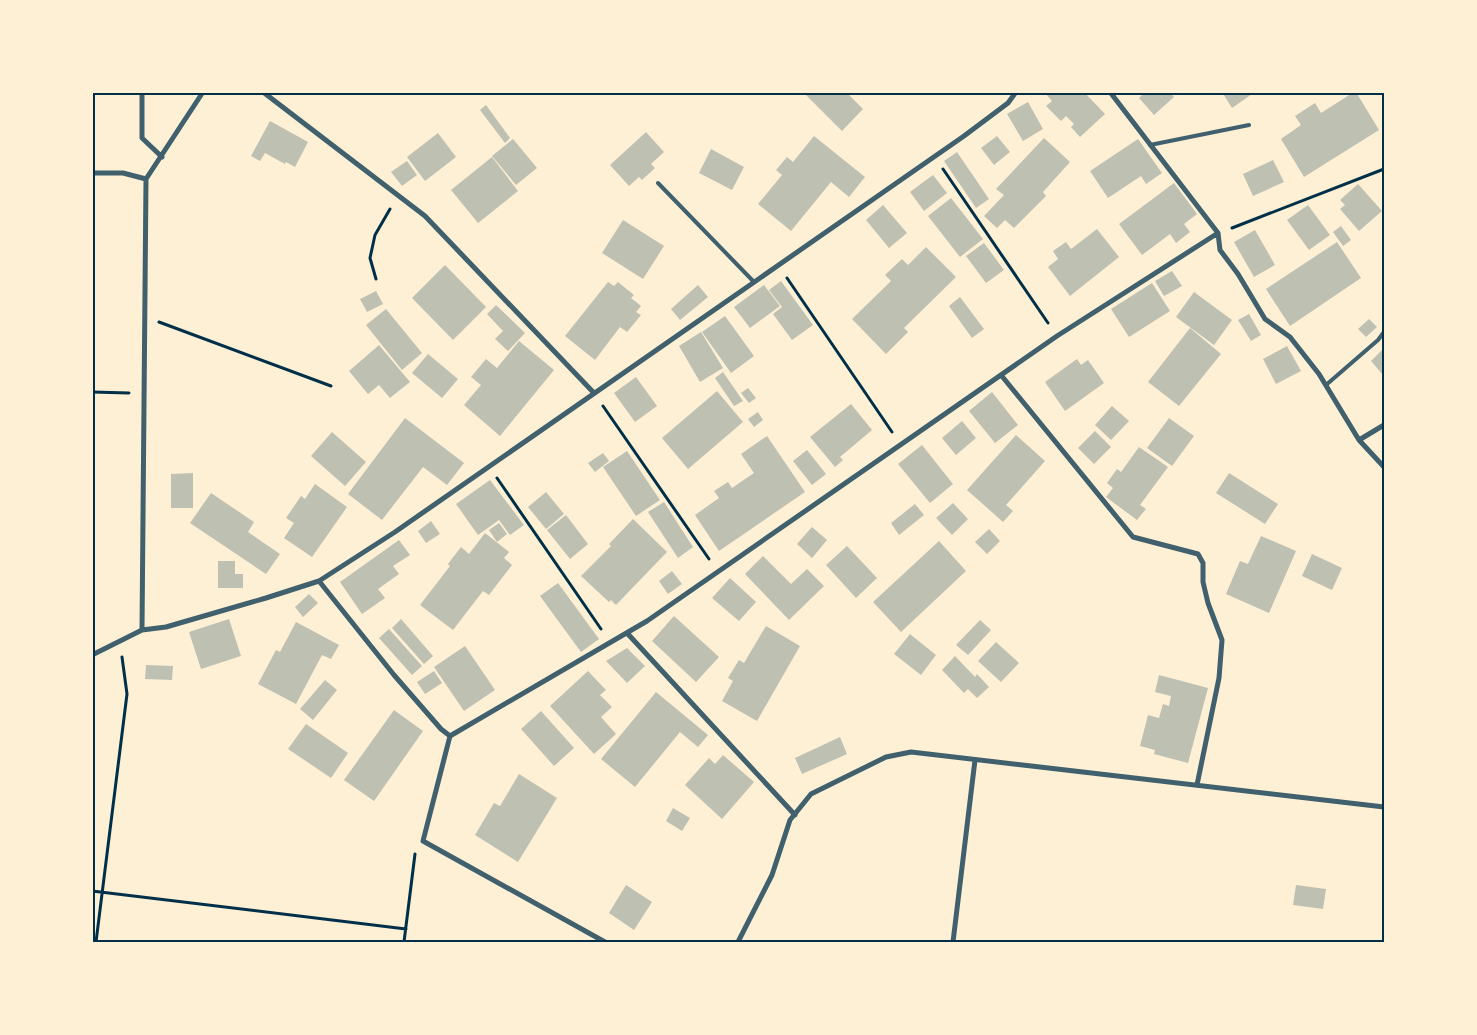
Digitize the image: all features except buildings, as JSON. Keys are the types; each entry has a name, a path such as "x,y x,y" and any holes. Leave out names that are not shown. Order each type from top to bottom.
{"street":[{"path":"142,92 142,138 162,157"},
{"path":"142,630 146,179 203,92"},
{"path":"263,92 424,216 594,393"},
{"path":"92,655 142,630 166,627 320,581 395,532 935,156 1008,103 1016,92"},
{"path":"1110,92 1218,233 1220,250 1238,274 1265,319 1290,337 1326,384 1359,440 1384,467"},
{"path":"92,173 123,173 146,179"},
{"path":"605,942 423,841 450,736 647,621 1057,336 1218,233"},
{"path":"1002,375 1133,536 1198,554 1204,563 1203,582 1208,603 1222,640 1219,678 1197,785"},
{"path":"1359,440 1384,425"},
{"path":"320,581 394,675 441,730 450,736"},
{"path":"627,633 795,815"},
{"path":"738,942 772,875 790,820 811,794 886,757 911,752 1384,807"},
{"path":"953,942 975,760"}],"lane":[{"path":"1150,144 1249,125"},
{"path":"658,183 754,282"},
{"path":"1326,384 1378,340 1384,332"}],"path":[{"path":"935,156 1057,336"},
{"path":"1218,233 1384,169"},
{"path":"376,279 370,258 375,235 398,196"},
{"path":"778,265 900,445"},
{"path":"145,317 331,386"},
{"path":"92,392 144,393"},
{"path":"594,393 718,572"},
{"path":"488,466 610,642"},
{"path":"96,942 127,694 120,642"},
{"path":"404,942 415,854 423,841"},
{"path":"92,891 406,929"}]}
